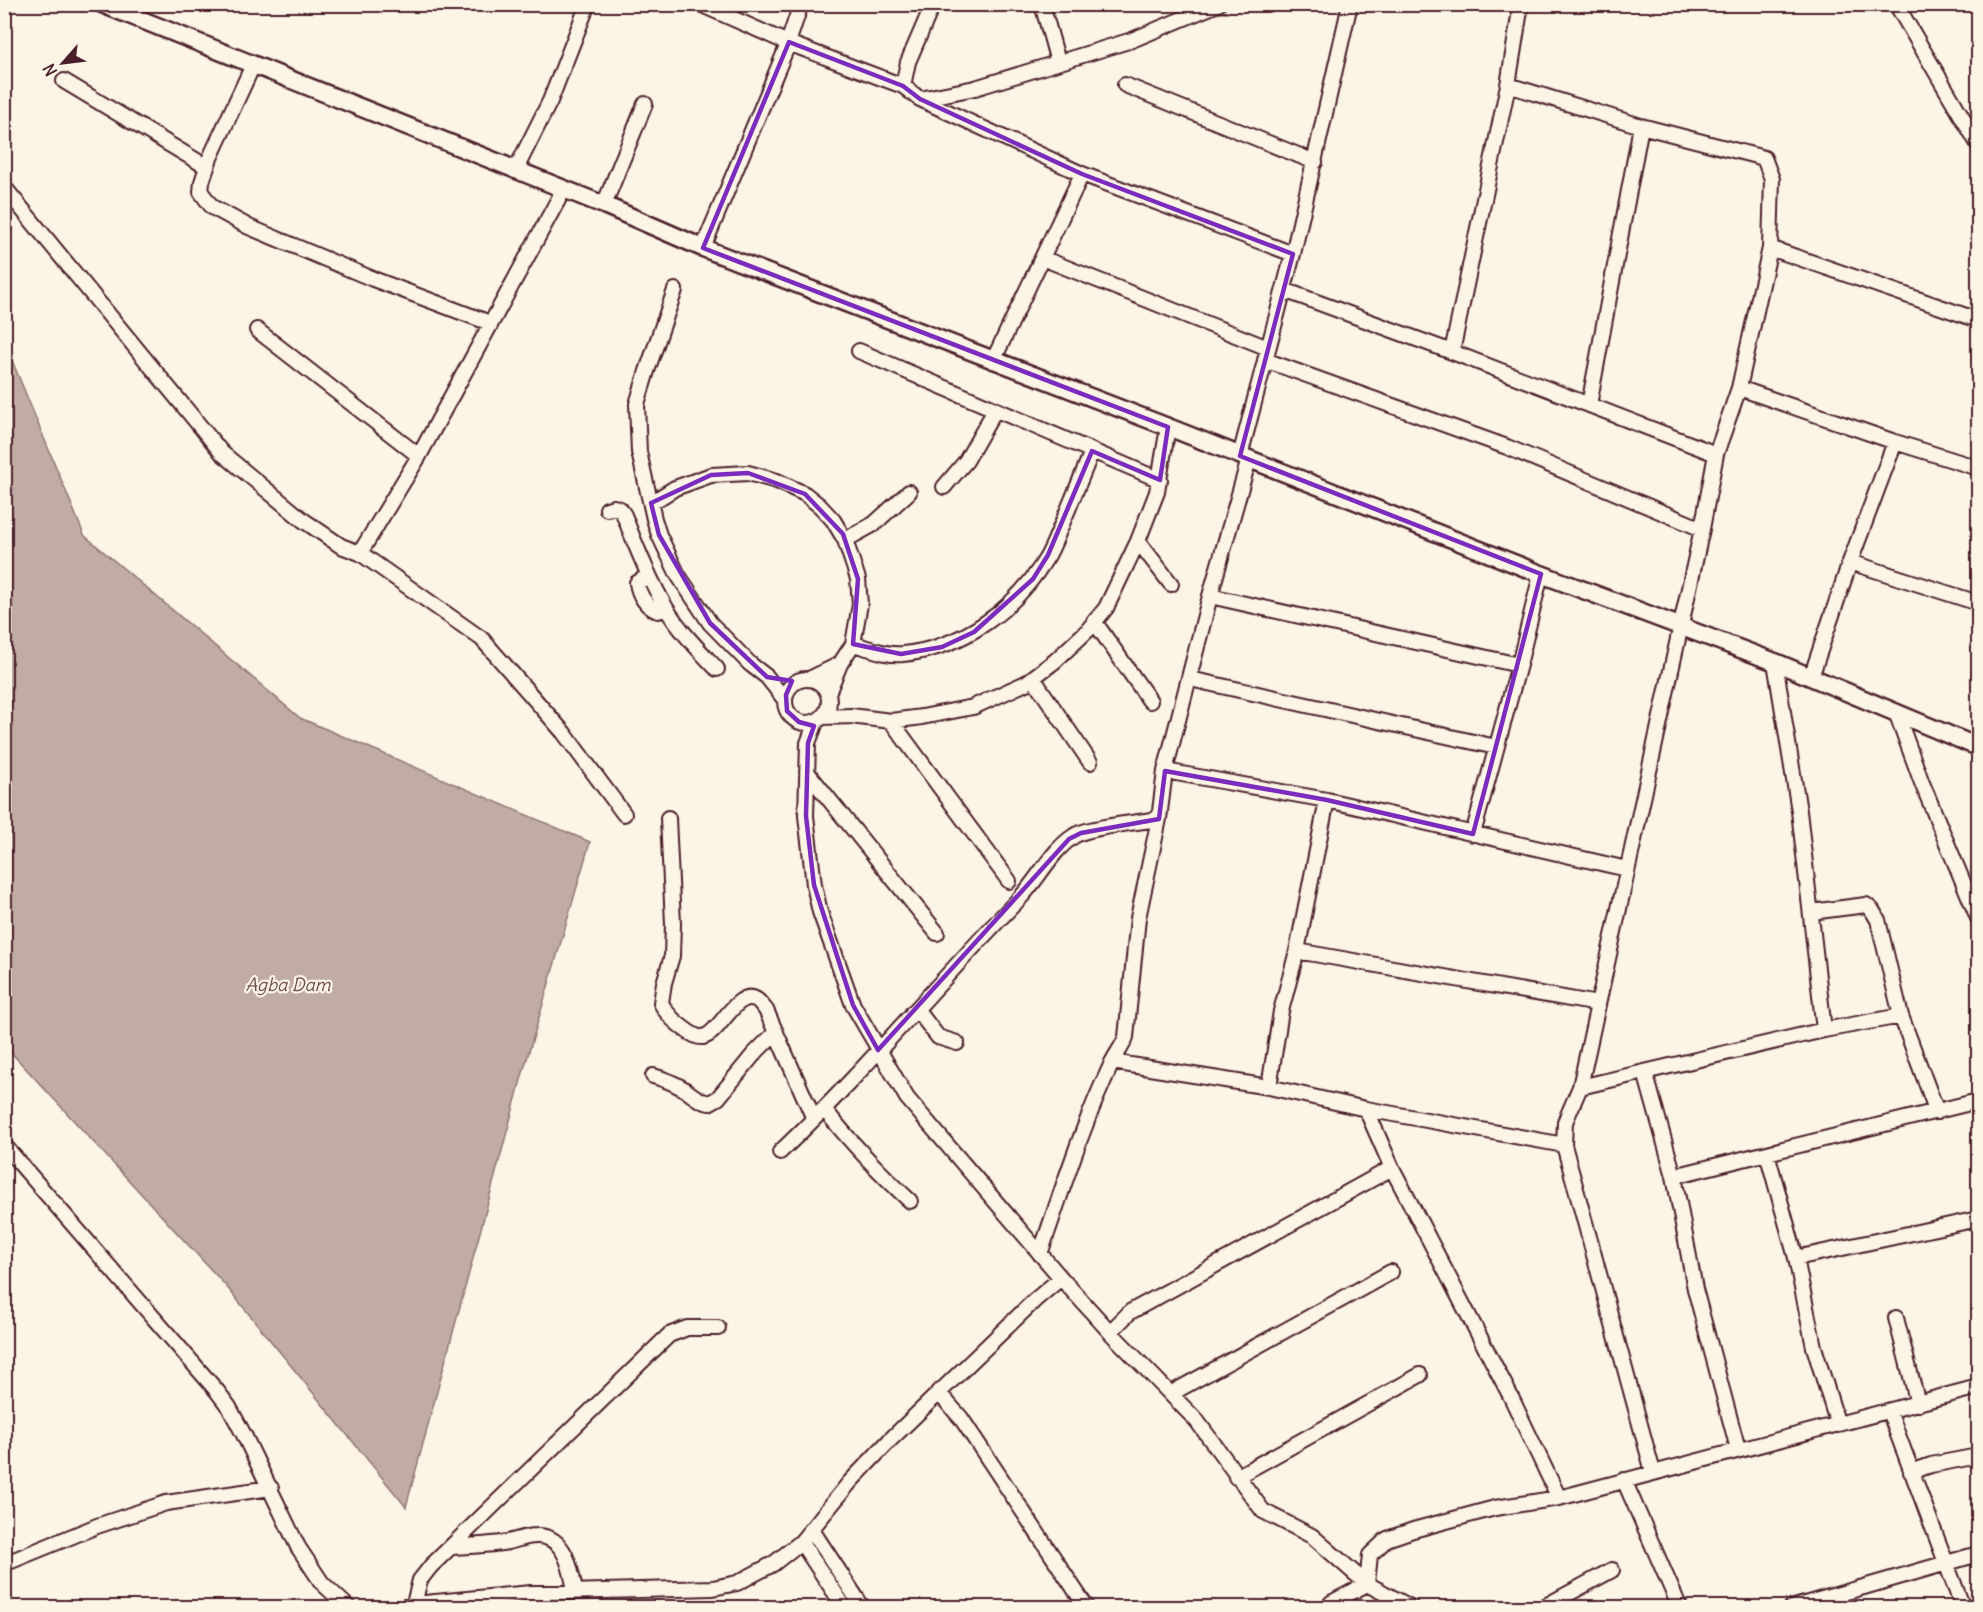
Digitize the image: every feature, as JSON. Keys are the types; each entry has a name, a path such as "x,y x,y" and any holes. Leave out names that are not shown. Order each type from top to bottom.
{"main road":[{"path":"102,4 604,205 703,248 1541,574 1775,662 1978,747"}],"street":[{"path":"515,171 550,101 588,4"},
{"path":"700,4 788,42 903,86 920,99 1082,174 1293,254"},
{"path":"703,248 788,42 801,4"},
{"path":"903,86 908,62 933,4"},
{"path":"1042,4 1058,62"},
{"path":"920,99 975,88 1132,40 1191,9 1218,4"},
{"path":"1040,1254 1084,1130 1112,1062 1122,1048 1126,1037 1138,918 1159,819 1165,771 1244,458 1267,354 1315,162 1350,4"},
{"path":"1452,352 1508,86 1521,4"},
{"path":"1896,4 1978,144"},
{"path":"253,65 202,182 201,192 212,207 249,227 362,274 490,323"},
{"path":"64,81 207,167"},
{"path":"1125,85 1315,162"},
{"path":"1508,86 1641,126 1764,158 1773,178 1770,248 1739,388 1716,454 1681,627 1580,1087 1565,1122 1564,1145 1653,1472"},
{"path":"604,205 645,104"},
{"path":"1589,405 1641,126"},
{"path":"993,361 1082,174"},
{"path":"4,187 222,453 303,520 341,546 360,553 482,639 564,733 624,814"},
{"path":"360,553 419,456 564,189"},
{"path":"1770,248 1978,320"},
{"path":"1042,258 1267,354 1507,447 1702,529"},
{"path":"675,290 646,371 637,404 639,453 659,535 678,575 710,623 766,677 785,700"},
{"path":"1284,290 1716,454"},
{"path":"257,330 419,456"},
{"path":"859,351 1160,480"},
{"path":"1739,388 1978,468"},
{"path":"944,487 966,461 995,410"},
{"path":"799,722 851,716 891,721 973,707 1033,678 1055,661 1106,608 1138,541 1160,480 1168,427"},
{"path":"1811,677 1850,562 1895,442"},
{"path":"853,644 901,654 942,647 974,632 1033,579 1048,555 1092,451"},
{"path":"651,503 675,488 711,475 748,473 777,481 805,494 833,520 845,540 858,579 860,604 853,644 840,664 828,695 828,707 808,743 806,816 814,885 820,912 853,1005 907,1098 1061,1278 1197,1421 1263,1511 1312,1536 1367,1584 1412,1608"},
{"path":"845,540 874,524 909,492"},
{"path":"607,509 614,507 620,509 666,608 682,630 717,669"},
{"path":"1138,541 1171,584"},
{"path":"1850,562 1978,603"},
{"path":"1473,834 1541,574"},
{"path":"649,575 637,583 640,594 653,609 658,611 666,608"},
{"path":"657,590 678,575"},
{"path":"1210,596 1519,665"},
{"path":"1094,621 1150,701"},
{"path":"1775,662 1799,811 1824,1030"},
{"path":"766,677 795,683 840,664"},
{"path":"1033,678 1090,762"},
{"path":"808,679 818,682 828,695 851,716"},
{"path":"1190,679 1496,747"},
{"path":"795,683 788,691 785,700 787,711 799,722 808,743"},
{"path":"1896,712 1922,783 1978,918"},
{"path":"891,721 1009,881"},
{"path":"1165,771 1327,800 1627,869"},
{"path":"807,772 937,933"},
{"path":"1269,1087 1281,1011 1297,951 1327,800"},
{"path":"668,818 673,924 672,956 661,1003 666,1012 686,1030 697,1037 704,1037 712,1032 741,1000 750,998 757,1000 766,1010 814,1119"},
{"path":"780,1152 825,1110 969,950 1032,885 1069,840 1081,832 1159,819"},
{"path":"1811,912 1866,905 1872,910 1878,920 1901,1016 1937,1112"},
{"path":"1297,951 1598,1004"},
{"path":"913,1012 921,1016 938,1037 957,1043"},
{"path":"1580,1087 1824,1030 1901,1016"},
{"path":"653,1076 670,1081 699,1101 709,1103 718,1098 754,1054 775,1033"},
{"path":"1112,1062 1269,1087 1366,1109 1564,1145"},
{"path":"1645,1072 1674,1176 1695,1289 1738,1449"},
{"path":"1674,1176 1978,1101"},
{"path":"1366,1109 1392,1168 1511,1397 1559,1498"},
{"path":"825,1110 876,1170 910,1201"},
{"path":"4,1145 229,1407 271,1488 279,1512 298,1547 322,1583 349,1608"},
{"path":"1767,1153 1796,1258 1814,1347 1838,1425"},
{"path":"1110,1332 1130,1312 1392,1168"},
{"path":"1796,1258 1978,1219"},
{"path":"1172,1393 1391,1272"},
{"path":"408,1606 531,1593 713,1588 737,1583 773,1564 801,1542 850,1482 938,1392 1061,1278"},
{"path":"1896,1318 1918,1404"},
{"path":"408,1606 420,1580 669,1335 687,1328 718,1328"},
{"path":"1236,1477 1420,1375"},
{"path":"1367,1584 1370,1555 1387,1539 1495,1508 1559,1498 1978,1387"},
{"path":"938,1392 961,1418 1087,1608"},
{"path":"1889,1411 1963,1608"},
{"path":"1911,1472 1931,1465 1978,1456"},
{"path":"1624,1480 1680,1608"},
{"path":"4,1564 98,1526 166,1503 271,1488"},
{"path":"812,1530 862,1608"},
{"path":"452,1547 489,1544 535,1536 546,1537 556,1542 565,1554 571,1566 575,1591"},
{"path":"801,1542 845,1608"},
{"path":"1791,1608 1836,1600 1944,1562 1978,1554"},
{"path":"1542,1608 1612,1570"},
{"path":"1329,1608 1331,1603 1367,1584"}],"highlighted area":[{"path":"789,42 903,86 920,99 1082,174 1293,254 1240,456 1541,574 1473,834 1327,800 1165,771 1159,819 1081,833 1069,839 878,1050 853,1005 814,885 806,816 808,743 814,726 799,722 787,711 786,695 792,681 767,677 710,623 659,535 651,503 711,475 748,473 805,494 843,534 858,579 853,644 901,654 942,647 974,632 1033,579 1048,555 1092,451 1160,480 1168,427 703,248"}],"water":[{"name":"Agba Dam","path":"4,341 84,535 300,718 590,842 522,1076 406,1507 226,1286 5,1046"}]}
